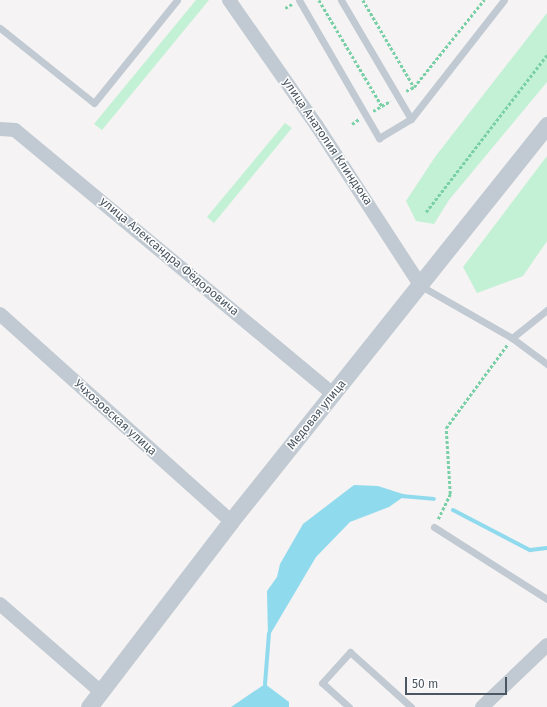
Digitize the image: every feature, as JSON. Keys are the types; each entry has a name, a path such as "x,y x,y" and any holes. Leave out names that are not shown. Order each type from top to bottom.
{"street":[{"name":"улица Анатолия Клиндюка","path":"229,0 317,126 421,286"},
{"name":"Медовая улица","path":"90,707 231,521 421,286 547,125"},
{"name":"улица Александра Фёдоровича","path":"0,129 15,130 334,395"},
{"name":"Учхозовская улица","path":"0,314 231,521"},
{"path":"0,604 101,692"},
{"path":"482,707 545,650"}],"lane":[{"path":"0,28 94,103 177,0"},
{"path":"299,0 379,138 411,119 504,0"},
{"path":"341,0 411,119"},
{"path":"421,286 512,338 547,364"},
{"path":"512,338 547,310"},
{"path":"434,527 547,599"},
{"path":"349,707 322,683 350,652 411,707"}],"path":[{"path":"320,0 382,106"},
{"path":"363,0 414,87"},
{"path":"352,124 414,87 484,0"},
{"path":"426,212 547,55"},
{"path":"434,527 450,494 446,428 512,338"}],"green space":[{"path":"196,0 209,0 102,130 94,124"},
{"path":"547,13 547,82 449,200 434,224 416,221 406,201 435,157"},
{"path":"285,123 292,128 214,223 207,217"},
{"path":"547,156 547,241 523,276 477,293 463,267"}],"water":[{"path":"354,485 378,486 406,495 389,507 350,522 316,557 268,638 267,591 277,577 280,564 303,524"},
{"path":"265,684 289,702 289,707 231,707"}],"waterway":[{"path":"401,496 434,499"},
{"path":"453,510 530,550 547,548"},
{"path":"265,684 269,633"}]}
